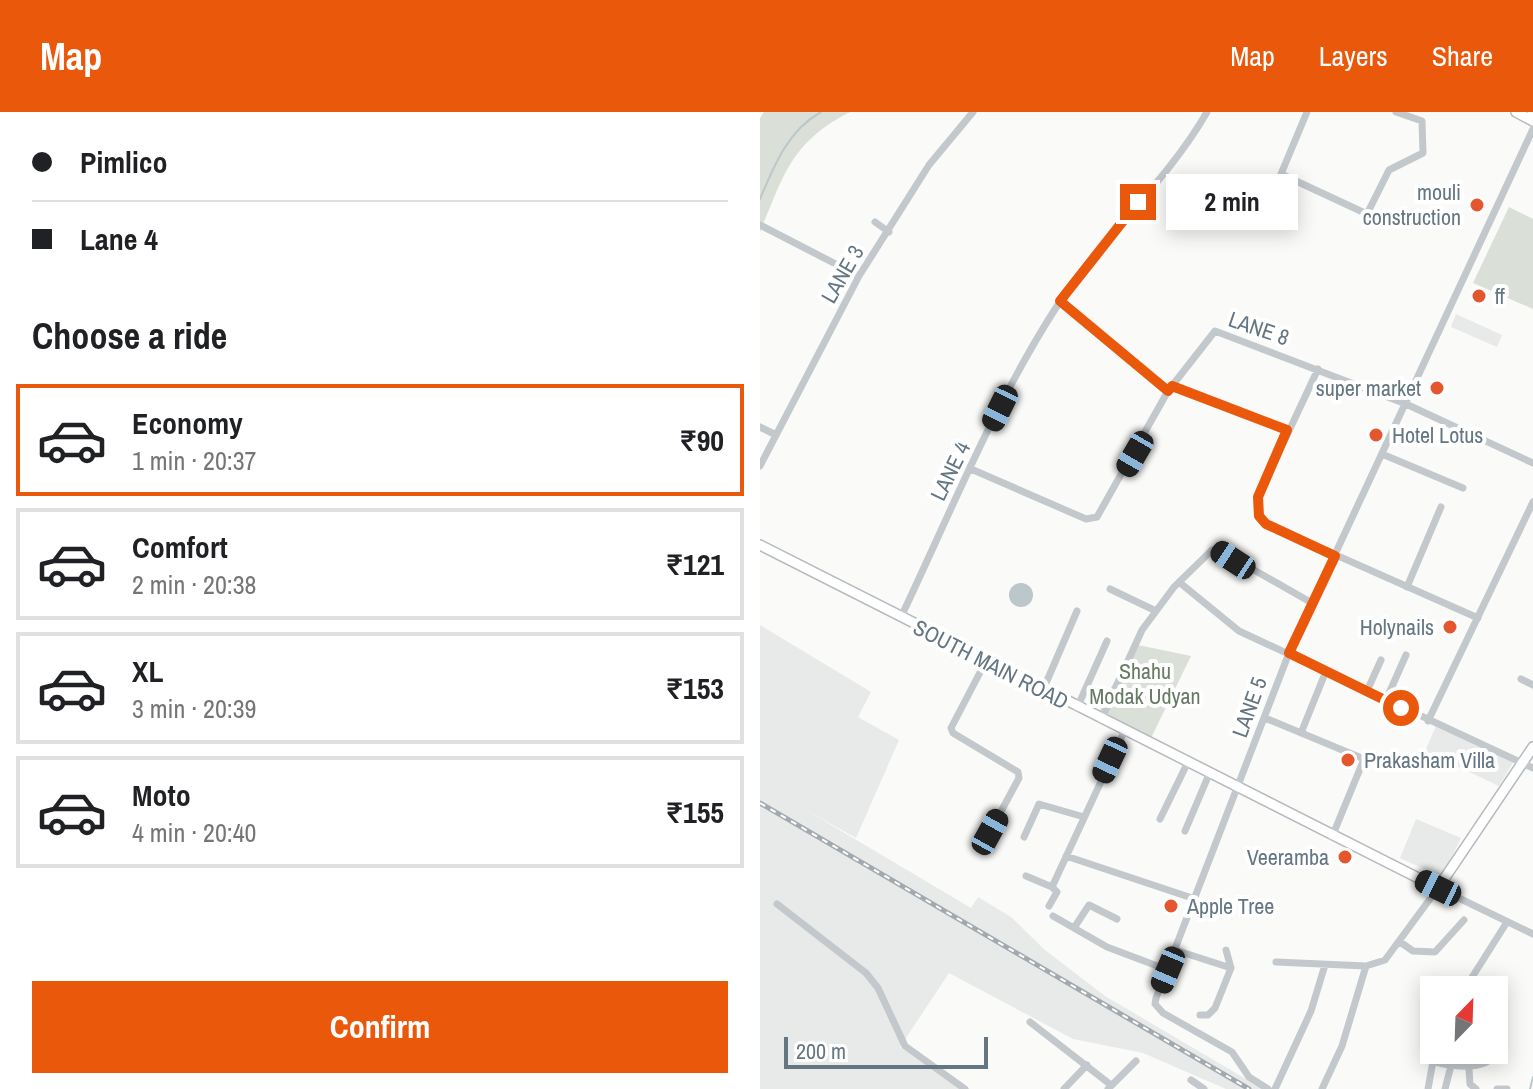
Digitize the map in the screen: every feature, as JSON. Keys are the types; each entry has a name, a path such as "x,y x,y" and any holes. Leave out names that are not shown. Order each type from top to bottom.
{"main road":[{"path":"1516,112 1533,121"},
{"name":"SOUTH MAIN ROAD","path":"760,545 1124,732 1240,786 1332,837 1438,888"},
{"path":"1438,888 1533,747"}],"street":[{"name":"LANE 3","path":"760,466 859,276 929,165 973,112"},
{"name":"LANE 4","path":"901,617 1023,361 1060,301 1184,148 1207,112"},
{"path":"1307,112 1281,174 1367,214 1389,170 1423,153 1422,121 1396,112"},
{"name":"LANE 5","path":"1268,1089 1249,1077 1232,1052 1158,1009 1156,998 1289,653 1533,129"},
{"path":"875,222 889,232"},
{"path":"760,225 859,276"},
{"path":"1060,301 1170,389 1287,430"},
{"name":"LANE 8","path":"971,469 1093,519 1101,514 1170,389 1215,331 1406,404 1533,463"},
{"path":"1318,369 1258,497 1259,516 1266,524 1478,618"},
{"path":"760,427 776,435"},
{"path":"1382,454 1463,488"},
{"path":"1428,721 1530,518 1533,502"},
{"path":"1407,587 1441,507"},
{"path":"1101,720 1142,630 1179,582 1215,549 1312,603"},
{"path":"1179,582 1227,624 1533,768"},
{"path":"1110,589 1156,611"},
{"path":"1043,690 1077,611"},
{"path":"1077,708 1107,641"},
{"path":"1386,700 1406,655"},
{"path":"1367,691 1381,660"},
{"path":"986,661 951,728 953,733 1018,772 1019,778 990,832"},
{"path":"1301,733 1326,671"},
{"path":"1521,679 1533,685"},
{"path":"1265,718 1364,759 1332,837"},
{"path":"1052,887 1124,732"},
{"path":"1160,819 1188,762"},
{"path":"1185,831 1210,772"},
{"path":"1024,837 1039,804 1084,817"},
{"path":"1066,856 1195,899"},
{"path":"1026,876 1057,892 1049,906"},
{"path":"1276,962 1366,966 1385,960 1438,888 1533,934"},
{"path":"777,904 866,973 878,988 905,1046 965,1089"},
{"path":"1074,928 1089,905 1117,919"},
{"path":"1053,916 1107,947 1168,970"},
{"path":"1400,942 1413,951 1435,952 1464,920"},
{"path":"1473,976 1507,922"},
{"path":"1175,950 1231,968"},
{"path":"1200,1015 1208,1015 1215,1008 1231,968 1226,950"},
{"path":"1275,1089 1311,1011 1325,965"},
{"path":"1322,1089 1342,1046 1366,966"},
{"path":"1030,1022 1087,1065 1110,1087 1136,1061"},
{"path":"1428,1089 1434,1064"},
{"path":"1445,1064 1469,1069 1483,1064"},
{"path":"1064,1089 1087,1065"},
{"path":"1445,1089 1450,1065"},
{"path":"1469,1069 1470,1084 1476,1089"},
{"path":"1191,1080 1200,1088"},
{"path":"1497,1089 1507,1089"}],"shaded area":[{"path":"1456,314 1502,335 1497,347 1451,327"},
{"path":"1021,583 1032,590 1033,595 1026,606 1021,607 1010,600 1009,595 1016,584"},
{"path":"760,625 871,692 858,717 899,740 856,838 806,810 971,908 978,897 1011,917 1045,950 1105,996 1263,1089 1226,1089 1143,1053 1073,1039 949,973 900,1047 961,1089 760,1089"},
{"path":"1436,726 1514,761 1499,786 1425,751"},
{"path":"1416,819 1461,838 1442,877 1400,858"}],"green space":[{"path":"764,112 850,112 814,135 802,148 783,177 760,232 760,118"},
{"path":"1509,207 1533,219 1533,309 1473,283"},
{"name":"Shahu Modak Udyan","path":"1133,644 1191,656 1151,738 1099,712"}],"waterway":[{"path":"760,199 791,139 821,112"},
{"path":"1530,1089 1533,1077"}],"railway":[{"path":"760,803 1249,1089"}],"place":[{"name":"mouli construction","path":"1477,205"},
{"name":"ff","path":"1479,296"},
{"name":"super market","path":"1437,388"},
{"name":"Hotel Lotus","path":"1376,435"},
{"name":"Holynails","path":"1450,627"},
{"name":"Prakasham Villa","path":"1348,760"},
{"name":"Veeramba","path":"1345,857"},
{"name":"Apple Tree","path":"1171,906"}],"route":[{"path":"1138,202 1060,301 1110,346 1168,391 1172,386 1287,430 1258,497 1259,516 1266,524 1335,556 1289,653 1401,708"}]}
